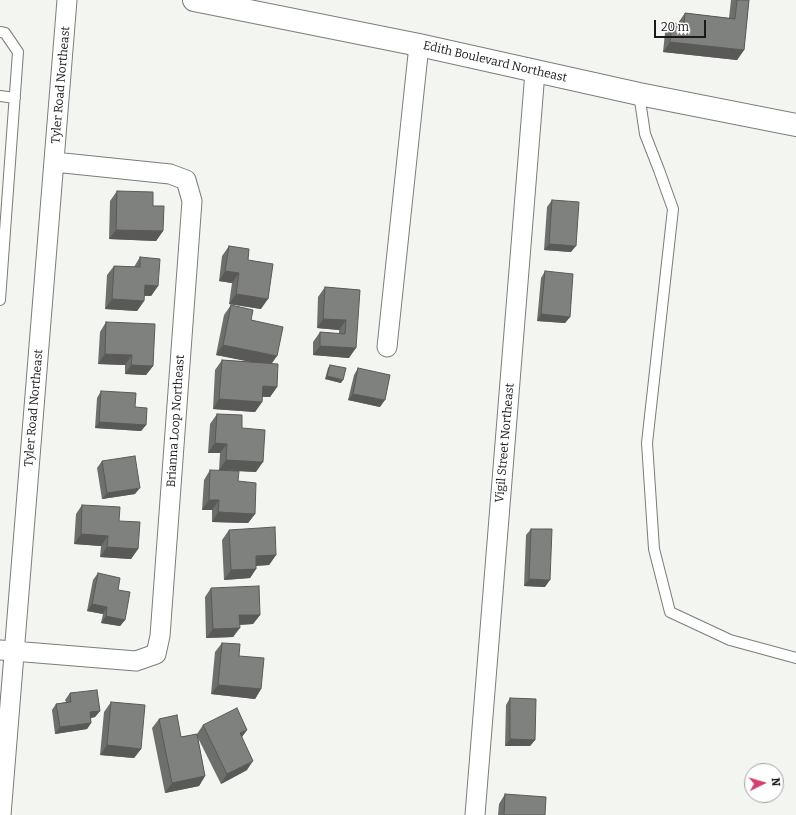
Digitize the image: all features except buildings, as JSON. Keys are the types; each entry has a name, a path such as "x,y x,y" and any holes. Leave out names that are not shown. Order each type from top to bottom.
{"street":[{"name":"Tyler Road Northeast","path":"1,815 7,650 68,0"},
{"name":"Edith Boulevard Northeast","path":"194,0 419,45 535,72 796,125"},
{"path":"387,347 419,45"},
{"name":"Vigil Street Northeast","path":"475,815 535,72"},
{"name":"Brianna Loop Northeast","path":"7,650 136,661 156,654 160,636 192,201 186,180 170,174 54,162"}],"lane":[{"path":"0,32 5,33 18,52 15,98 5,165 0,300"},
{"path":"639,94 645,134 673,209 648,443 654,549 670,612 730,640 796,658"},
{"path":"0,96 15,98"}]}
